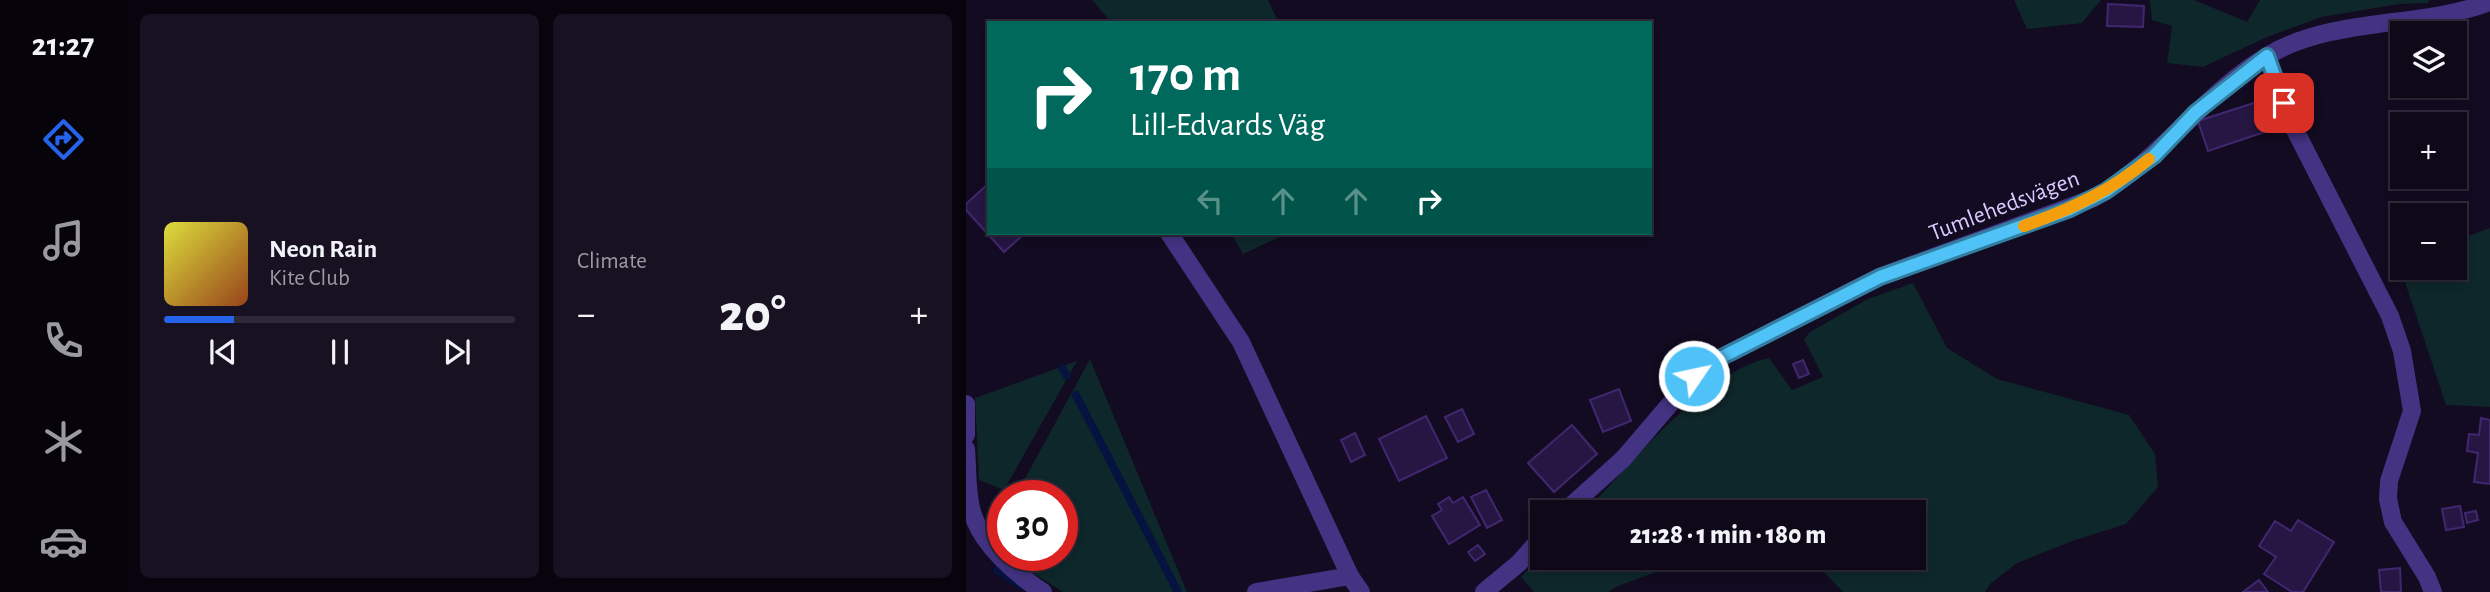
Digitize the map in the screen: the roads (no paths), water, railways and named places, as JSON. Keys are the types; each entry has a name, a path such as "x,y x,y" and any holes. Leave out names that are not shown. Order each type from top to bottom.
{"street":[{"name":"Tumlehedsvägen","path":"1577,500 1623,459 1694,376 1716,360 1880,277 2070,209 2111,189 2154,156 2196,112 2267,56 2315,36 2490,2"},
{"path":"2267,56 2292,126 2389,316 2402,351 2412,411 2389,481 2388,499 2393,522 2427,577 2432,592"},
{"path":"1170,235 1241,342 1350,576 1361,592"},
{"path":"966,404 966,435"},
{"path":"966,449 969,516 999,554 1043,592"},
{"path":"1484,592 1530,551"},
{"path":"1256,592 1350,576"}],"waterway":[{"path":"1062,368 1067,376"},
{"path":"1076,395 1178,592"},
{"path":"999,571 1022,586"}]}
